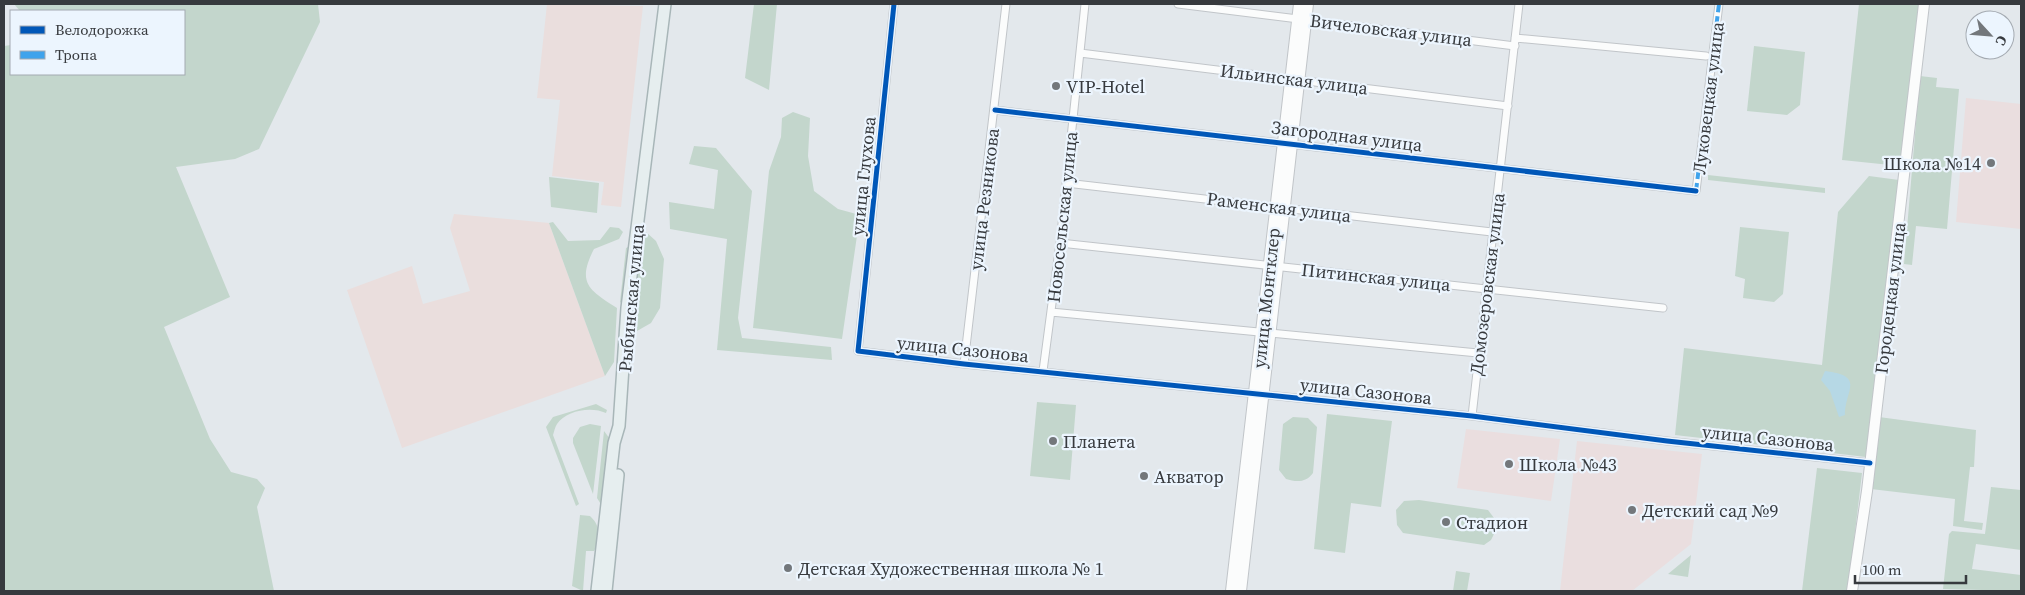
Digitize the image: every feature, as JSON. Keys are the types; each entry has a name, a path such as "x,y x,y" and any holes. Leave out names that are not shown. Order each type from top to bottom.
{"main road":[{"name":"Рыбинская улица","path":"597,591 614,443 619,426 628,299 664,4"},
{"path":"606,591 621,444 619,426"}],"street":[{"name":"улица Глухова","path":"858,351 894,4"},
{"name":"улица Резникова","path":"964,364 1006,4"},
{"name":"Новосельская улица","path":"1043,371 1060,243 1085,4"},
{"name":"Вичеловская улица","path":"1178,4 1515,42 1706,56"},
{"name":"улица Монтклер","path":"1299,4 1302,19"},
{"name":"улица Монтклер","path":"1241,591 1260,394 1295,79 1302,19 1308,4"},
{"name":"Домозеровская улица","path":"1472,416 1519,4"},
{"name":"Луковецкая улица","path":"1696,191 1719,4"},
{"name":"Городецкая улица","path":"1852,591 1870,463 1924,4"},
{"name":"Ильинская улица","path":"1080,53 1508,106"},
{"name":"Загородная улица","path":"995,110 1696,191"},
{"name":"Раменская улица","path":"1066,183 1492,232"},
{"name":"Питинская улица","path":"1060,243 1663,308"},
{"path":"1051,312 1267,331 1478,353"},
{"name":"улица Сазонова","path":"858,351 964,364 1472,416 1667,441 1870,463"},
{"name":"улица Монтклер","path":"1231,591 1260,394"}],"shaded area":[{"path":"547,4 643,6 621,207 601,205 604,182 552,176 560,100 537,98"},
{"name":"Школа №14","path":"1966,98 2021,104 2021,229 1956,222"},
{"path":"454,214 549,223 605,376 402,448 347,290 412,266 423,304 470,291 450,228"},
{"name":"Школа №43","path":"1466,429 1560,439 1551,501 1457,488"},
{"name":"Детский сад №9","path":"1577,441 1702,454 1691,544 1632,591 1560,591"}],"green space":[{"path":"14,4 318,4 320,22 259,149 235,159 176,167 230,297 164,327 210,439 231,472 257,479 265,488 257,507 274,591 4,591 4,46 10,45 10,75 185,75 185,10 19,10"},
{"path":"754,4 777,4 769,90 745,78"},
{"path":"1859,4 1919,4 1900,166 1842,160"},
{"path":"1754,46 1805,52 1800,105 1787,115 1747,111"},
{"path":"1920,76 1937,78 1936,87 1959,89 1947,229 1916,226 1912,265 1904,264"},
{"path":"793,112 810,118 808,156 814,191 838,209 860,215 842,339 753,328 769,171 781,137 782,118"},
{"path":"694,146 716,148 752,191 738,318 742,338 831,347 832,360 717,350 727,239 670,229 669,202 714,209 718,170 689,164"},
{"path":"1708,175 1825,188 1825,193 1708,180"},
{"path":"1869,176 1899,180 1866,457 1675,435 1684,348 1822,365 1838,212"},
{"path":"549,177 599,183 597,213 551,207"},
{"path":"553,222 568,241 600,240 610,227 619,228 623,232 619,239 594,249 586,270 586,278 593,291 617,308 614,362 605,376 549,223"},
{"path":"1740,227 1789,232 1783,294 1774,302 1743,298 1745,279 1735,276"},
{"path":"646,232 656,241 664,259 660,308 651,323 637,331 633,325 631,314 632,301 641,233"},
{"path":"632,245 624,305 620,302 626,248"},
{"name":"Планета","path":"1037,402 1076,405 1070,480 1030,476"},
{"path":"596,404 607,410 606,413 587,410 566,415 556,425 553,435 579,504 576,506 546,427 553,417"},
{"path":"1327,414 1392,421 1381,507 1351,503 1345,553 1314,549"},
{"path":"1293,417 1308,418 1317,427 1313,473 1307,479 1301,481 1286,479 1279,470 1283,424"},
{"path":"1879,417 1976,430 1974,467 1970,467 1964,521 1983,523 1982,530 1953,526 1955,499 1871,489"},
{"path":"590,424 601,426 593,494 573,443 573,438 580,427"},
{"path":"604,431 610,439 602,506 597,498"},
{"path":"1817,468 1862,473 1848,591 1802,591"},
{"path":"1991,487 2021,490 2021,550 1976,544 1972,569 2021,575 2021,591 1943,589 1949,534 1952,531 1985,534"},
{"name":"Стадион","path":"1419,500 1488,510 1494,518 1497,528 1491,540 1484,545 1403,533 1397,525 1396,510 1404,501"},
{"path":"580,515 590,516 594,520 599,533 594,551 586,551 583,591 572,586"},
{"path":"1691,555 1688,577 1668,574"},
{"path":"1456,571 1470,573 1467,591 1453,591"}],"water":[{"path":"1825,371 1838,373 1845,376 1849,381 1850,386 1845,415 1839,417 1830,391 1821,380"}],"marked path":[{"path":"1696,191 1719,4"}],"cycle path":[{"path":"894,4 858,351 964,364 1472,416 1667,441 1870,463"},
{"path":"995,110 1696,191"}],"place":[{"name":"VIP-Hotel","path":"1056,86"},
{"name":"Школа №14","path":"1991,163"},
{"name":"Планета","path":"1053,441"},
{"name":"Школа №43","path":"1509,464"},
{"name":"Акватор","path":"1144,476"},
{"name":"Детский сад №9","path":"1632,510"},
{"name":"Стадион","path":"1446,522"},
{"name":"Детская Художественная школа № 1","path":"788,568"}]}
